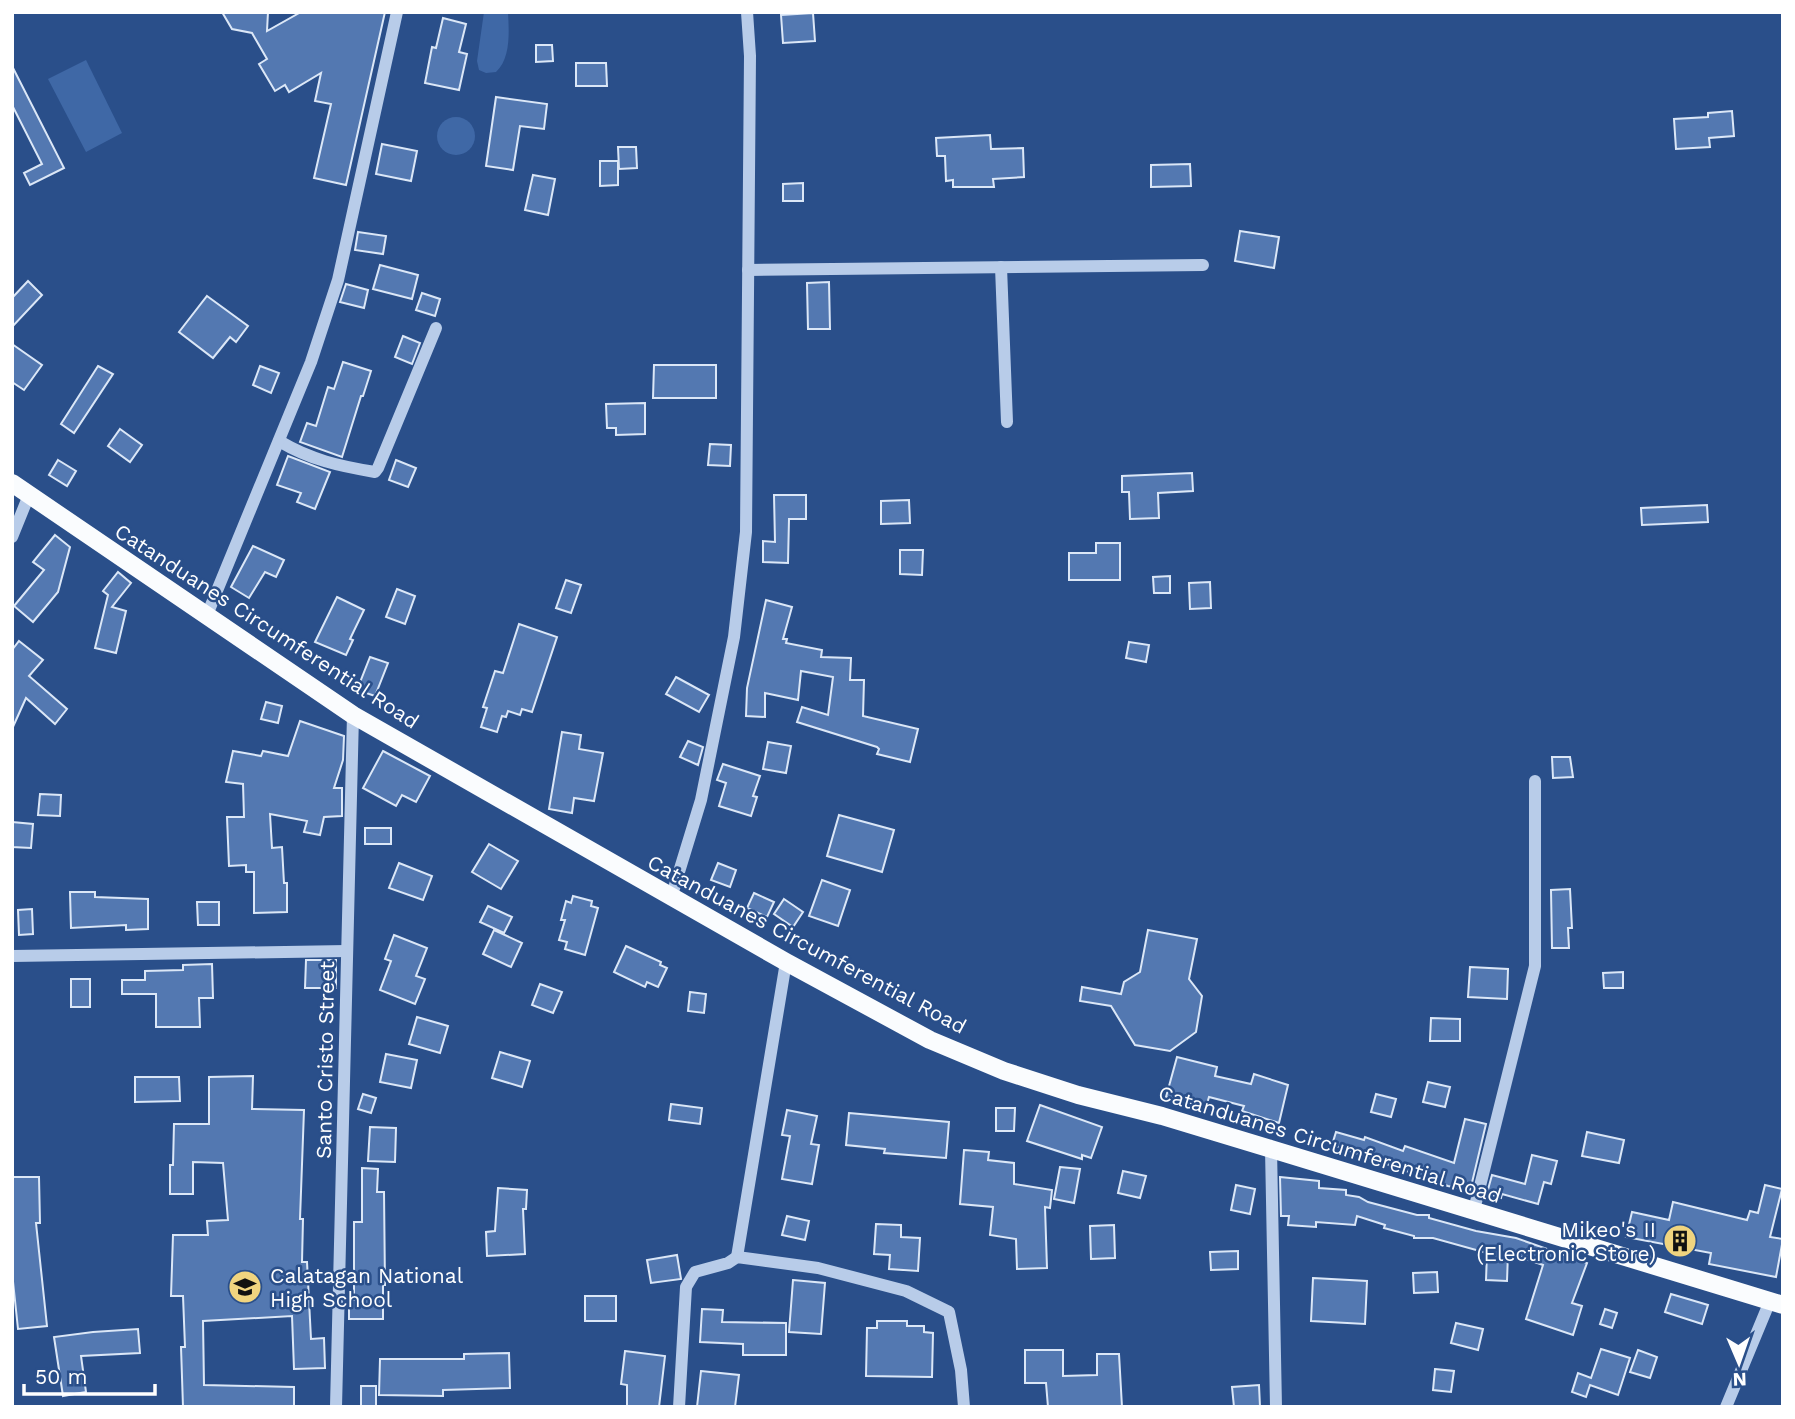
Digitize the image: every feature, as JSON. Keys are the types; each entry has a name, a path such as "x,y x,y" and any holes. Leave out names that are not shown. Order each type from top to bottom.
{"main road":[{"name":"Catanduanes Circumferential Road","path":"12,484 353,715 671,898 930,1040 1004,1071 1078,1095 1162,1116 1777,1303"}],"street":[{"path":"207,615 311,362 338,280 384,82 397,12"},
{"path":"671,898 701,800 734,637 746,532 750,56 747,12"},
{"path":"748,270 1203,265"},
{"path":"1000,267 1007,422"},
{"path":"279,441 295,451 345,468 374,472 436,328"},
{"path":"12,537 29,495"},
{"name":"Santo Cristo Street","path":"335,1407 353,715"},
{"path":"1474,1210 1535,966 1535,781"},
{"path":"12,956 347,951"},
{"path":"737,1257 786,962"},
{"path":"1271,1149 1276,1407"},
{"path":"680,1407 687,1287 695,1272 728,1263 737,1257 818,1268 881,1284 906,1291 949,1312 961,1370 964,1407"},
{"path":"1726,1407 1777,1303"}],"shaded area":[{"path":"484,12 508,12 507,52 496,72 486,73 479,70 477,61"},
{"path":"86,60 122,133 86,152 48,79"},
{"path":"456,117 469,123 475,136 469,149 456,155 443,149 437,136 443,123"}],"building":[{"path":"222,12 268,12 267,31 301,12 385,12 346,185 314,178 331,104 315,101 321,73 289,92 285,85 275,91 259,64 267,59 252,33 232,29"},
{"path":"813,13 815,41 783,43 781,15"},
{"path":"443,18 466,24 459,52 467,54 459,90 425,83 432,47 436,48"},
{"path":"536,45 552,45 553,61 536,62"},
{"path":"576,63 606,63 607,86 576,86"},
{"path":"12,66 64,168 30,185 24,173 42,164 12,105"},
{"path":"496,97 547,104 544,129 520,126 513,170 486,166"},
{"path":"1732,111 1734,136 1709,138 1710,147 1676,149 1674,119 1708,117 1708,113"},
{"path":"990,135 991,149 1023,148 1024,177 993,179 994,187 953,187 953,180 946,181 945,156 937,156 936,138"},
{"path":"382,144 417,151 411,181 376,174"},
{"path":"618,147 636,147 637,168 619,169"},
{"path":"600,161 618,161 618,185 600,186"},
{"path":"1190,164 1191,186 1151,187 1151,165"},
{"path":"533,175 555,179 548,215 525,210"},
{"path":"803,183 803,201 783,201 783,184"},
{"path":"1240,231 1279,237 1274,268 1235,261"},
{"path":"358,232 386,236 383,254 355,250"},
{"path":"380,265 418,275 412,299 373,289"},
{"path":"28,281 42,295 12,327 12,298"},
{"path":"829,282 830,329 808,329 807,283"},
{"path":"346,284 368,290 364,308 340,302"},
{"path":"422,293 440,299 435,316 416,310"},
{"path":"207,296 248,326 236,342 230,337 213,358 179,332"},
{"path":"403,336 420,343 412,364 395,357"},
{"path":"12,344 42,365 24,390 12,382"},
{"path":"343,362 371,371 342,457 300,442 307,423 316,426 328,387 334,389"},
{"path":"654,365 716,365 716,398 653,398"},
{"path":"98,366 113,374 74,433 61,424"},
{"path":"260,366 279,373 271,393 253,385"},
{"path":"645,403 645,434 616,435 616,428 607,428 606,404"},
{"path":"120,429 142,445 130,462 108,446"},
{"path":"710,444 731,445 730,466 708,465"},
{"path":"288,456 330,472 315,509 297,502 301,493 277,485"},
{"path":"58,460 76,471 67,486 49,475"},
{"path":"396,460 416,468 408,487 389,480"},
{"path":"1192,473 1193,491 1158,493 1159,518 1130,519 1129,492 1122,492 1122,476"},
{"path":"774,495 806,495 806,519 789,519 788,563 763,562 763,541 775,542"},
{"path":"909,500 910,523 881,524 881,501"},
{"path":"1707,505 1708,522 1642,525 1641,508"},
{"path":"55,535 70,547 58,592 33,622 14,606 44,570 33,562"},
{"path":"1096,543 1120,543 1120,580 1069,580 1069,553 1096,553"},
{"path":"253,546 284,560 276,577 265,572 249,598 231,587"},
{"path":"900,550 923,550 922,575 900,574"},
{"path":"118,572 131,583 112,607 126,611 116,653 95,648 108,595 103,591"},
{"path":"1170,576 1170,593 1154,593 1153,577"},
{"path":"566,580 581,585 571,613 556,608"},
{"path":"1210,582 1211,608 1190,609 1189,583"},
{"path":"397,589 415,596 405,624 386,617"},
{"path":"337,597 364,610 350,639 353,640 346,655 315,642"},
{"path":"766,600 792,607 783,639 787,639 786,643 822,650 821,657 851,658 850,680 864,680 863,716 918,729 910,762 877,754 877,747 797,722 802,707 828,715 833,677 801,671 798,700 765,693 765,717 746,716 747,688"},
{"path":"519,624 557,637 532,712 522,709 520,715 508,711 506,717 502,716 497,732 481,727 487,708 483,707 495,671 503,673"},
{"path":"19,641 43,660 29,676 67,709 55,724 26,698 12,729 12,650"},
{"path":"1129,642 1149,645 1146,662 1126,658"},
{"path":"370,657 388,663 375,696 357,690"},
{"path":"676,677 709,695 699,712 666,694"},
{"path":"266,702 282,706 278,723 261,719"},
{"path":"300,721 344,736 343,760 334,788 342,788 342,816 324,817 320,835 304,832 307,821 270,814 272,848 282,847 284,883 287,883 287,912 254,913 254,872 246,872 246,865 229,866 227,817 244,817 243,784 226,782 233,751 261,756 263,751 288,756"},
{"path":"562,732 581,735 579,749 603,753 594,801 574,798 572,813 549,809"},
{"path":"688,741 703,747 698,765 680,757"},
{"path":"768,742 791,746 786,773 763,769"},
{"path":"383,751 430,776 416,802 402,795 396,806 363,788"},
{"path":"1552,757 1570,757 1573,777 1553,778"},
{"path":"723,764 760,776 753,796 757,797 751,816 719,806 726,783 717,780"},
{"path":"40,794 61,795 60,816 38,815"},
{"path":"839,815 894,830 882,872 827,856"},
{"path":"12,822 33,824 31,848 12,847"},
{"path":"365,828 391,828 391,844 365,844"},
{"path":"489,844 518,861 501,889 472,872"},
{"path":"399,863 432,876 423,900 389,888"},
{"path":"718,863 736,870 730,887 711,880"},
{"path":"822,880 850,890 838,926 809,916"},
{"path":"1570,889 1572,928 1568,928 1569,948 1552,948 1551,890"},
{"path":"70,892 95,892 95,897 148,899 148,929 126,930 126,925 71,928"},
{"path":"754,893 774,902 767,917 747,908"},
{"path":"573,896 592,901 591,906 598,908 585,955 565,949 567,942 559,940 565,920 561,920 566,901 571,903"},
{"path":"784,899 803,912 793,927 774,914"},
{"path":"197,902 219,902 219,925 198,925"},
{"path":"488,906 512,917 504,933 480,922"},
{"path":"32,909 33,934 19,935 18,910"},
{"path":"494,930 522,943 511,967 483,954"},
{"path":"1148,930 1197,939 1189,979 1202,996 1196,1032 1170,1051 1135,1045 1111,1006 1080,1001 1082,987 1121,994 1124,982 1140,972"},
{"path":"394,935 427,948 416,976 425,979 415,1004 380,990 391,961 385,959"},
{"path":"626,946 661,962 660,965 667,968 658,987 647,982 645,987 614,972"},
{"path":"306,960 336,960 336,988 305,988"},
{"path":"212,964 213,998 199,998 200,1027 156,1027 156,994 122,994 122,980 145,980 145,971 183,970 183,965"},
{"path":"1470,967 1508,969 1507,999 1468,997"},
{"path":"1623,972 1623,988 1604,988 1603,973"},
{"path":"71,979 90,979 90,1007 71,1007"},
{"path":"540,984 562,992 553,1013 532,1005"},
{"path":"690,992 706,994 704,1013 688,1011"},
{"path":"417,1017 448,1026 440,1053 409,1044"},
{"path":"1431,1018 1460,1019 1460,1041 1430,1041"},
{"path":"500,1052 530,1061 522,1087 492,1078"},
{"path":"386,1054 417,1060 411,1088 380,1082"},
{"path":"1177,1057 1217,1067 1215,1076 1251,1084 1254,1074 1288,1085 1279,1123 1242,1111 1244,1106 1209,1097 1206,1107 1166,1097"},
{"path":"253,1076 252,1109 304,1110 300,1219 303,1219 302,1262 307,1262 311,1339 324,1338 325,1368 294,1369 292,1316 203,1321 204,1385 294,1387 294,1407 183,1407 183,1296 171,1296 173,1235 208,1235 207,1221 228,1220 223,1163 193,1162 193,1194 170,1194 174,1124 209,1124 209,1077"},
{"path":"135,1077 179,1077 180,1101 135,1102"},
{"path":"1428,1082 1450,1087 1445,1107 1423,1102"},
{"path":"363,1094 376,1098 371,1113 358,1109"},
{"path":"1376,1094 1396,1099 1391,1117 1371,1112"},
{"path":"671,1104 702,1108 700,1124 669,1120"},
{"path":"1040,1105 1102,1127 1091,1158 1082,1155 1082,1159 1027,1141"},
{"path":"996,1108 1015,1108 1014,1131 996,1131"},
{"path":"787,1110 817,1116 811,1144 819,1145 812,1184 782,1179 790,1136 782,1135"},
{"path":"849,1113 949,1122 946,1158 884,1153 885,1149 846,1145"},
{"path":"1465,1119 1486,1124 1470,1191 1448,1186 1332,1145 1336,1132 1364,1140 1365,1137 1403,1151 1405,1146 1454,1163"},
{"path":"370,1127 396,1128 395,1162 368,1161"},
{"path":"1587,1132 1624,1140 1619,1163 1582,1156"},
{"path":"964,1150 989,1152 988,1160 1014,1163 1014,1184 1052,1190 1050,1208 1045,1207 1047,1268 1017,1269 1016,1239 990,1235 993,1207 960,1204"},
{"path":"1532,1155 1557,1161 1551,1184 1544,1182 1538,1204 1502,1194 1501,1198 1487,1193 1492,1175 1525,1184"},
{"path":"1060,1167 1080,1169 1074,1203 1054,1199"},
{"path":"362,1168 378,1169 377,1192 384,1192 383,1319 349,1319 349,1300 354,1300 354,1222 362,1222"},
{"path":"1123,1171 1146,1176 1140,1198 1118,1193"},
{"path":"12,1177 39,1177 40,1223 36,1223 47,1326 18,1329 12,1272"},
{"path":"1280,1177 1319,1181 1319,1188 1346,1190 1346,1195 1368,1202 1417,1215 1429,1215 1429,1218 1476,1231 1516,1238 1587,1263 1572,1303 1582,1306 1573,1335 1526,1319 1543,1265 1508,1253 1507,1281 1486,1280 1487,1253 1433,1238 1414,1238 1357,1216 1355,1225 1316,1222 1316,1227 1288,1225 1289,1216 1281,1216"},
{"path":"1236,1185 1255,1189 1250,1214 1231,1210"},
{"path":"1765,1185 1782,1189 1770,1237 1783,1239 1776,1277 1709,1264 1711,1253 1626,1237 1632,1212 1669,1220 1673,1202 1747,1220 1750,1211 1758,1213"},
{"path":"498,1188 527,1190 526,1209 523,1209 525,1254 487,1256 486,1232 495,1231"},
{"path":"787,1216 809,1221 805,1240 782,1235"},
{"path":"876,1224 901,1225 901,1237 920,1238 918,1271 889,1269 890,1255 874,1254"},
{"path":"1114,1225 1115,1258 1091,1259 1090,1226"},
{"path":"1238,1251 1238,1269 1211,1270 1210,1252"},
{"path":"677,1255 681,1279 651,1283 647,1260"},
{"path":"1437,1272 1438,1292 1414,1293 1413,1273"},
{"path":"1313,1278 1367,1281 1365,1324 1311,1321"},
{"path":"793,1280 825,1283 821,1334 789,1332"},
{"path":"1671,1294 1708,1305 1702,1324 1665,1312"},
{"path":"585,1296 616,1296 616,1321 585,1321"},
{"path":"702,1309 723,1310 722,1322 786,1323 786,1355 743,1355 743,1344 700,1342"},
{"path":"1605,1309 1617,1313 1612,1328 1600,1324"},
{"path":"877,1321 907,1321 907,1326 924,1326 924,1332 933,1333 932,1377 866,1376 867,1328 877,1328"},
{"path":"1456,1323 1483,1329 1478,1350 1451,1343"},
{"path":"138,1329 140,1353 81,1356 86,1392 63,1396 54,1337"},
{"path":"1601,1349 1630,1358 1618,1395 1590,1385 1586,1397 1572,1392 1578,1373 1591,1378"},
{"path":"1025,1350 1063,1350 1063,1376 1097,1375 1097,1354 1119,1354 1122,1407 1048,1407 1046,1383 1025,1383"},
{"path":"1638,1350 1657,1357 1650,1378 1630,1372"},
{"path":"625,1351 665,1356 659,1407 627,1407 627,1385 621,1384"},
{"path":"509,1353 510,1388 443,1390 443,1396 379,1395 380,1359 464,1359 464,1354"},
{"path":"1435,1369 1454,1371 1451,1392 1433,1390"},
{"path":"701,1371 739,1375 735,1407 697,1407"},
{"path":"1259,1385 1260,1407 1234,1407 1232,1387"},
{"path":"361,1386 376,1386 376,1407 361,1407"}],"place":[{"name":"Mikeo's II (Electronic Store)","path":"1680,1241"},
{"name":"Calatagan National High School","path":"245,1287"}]}
